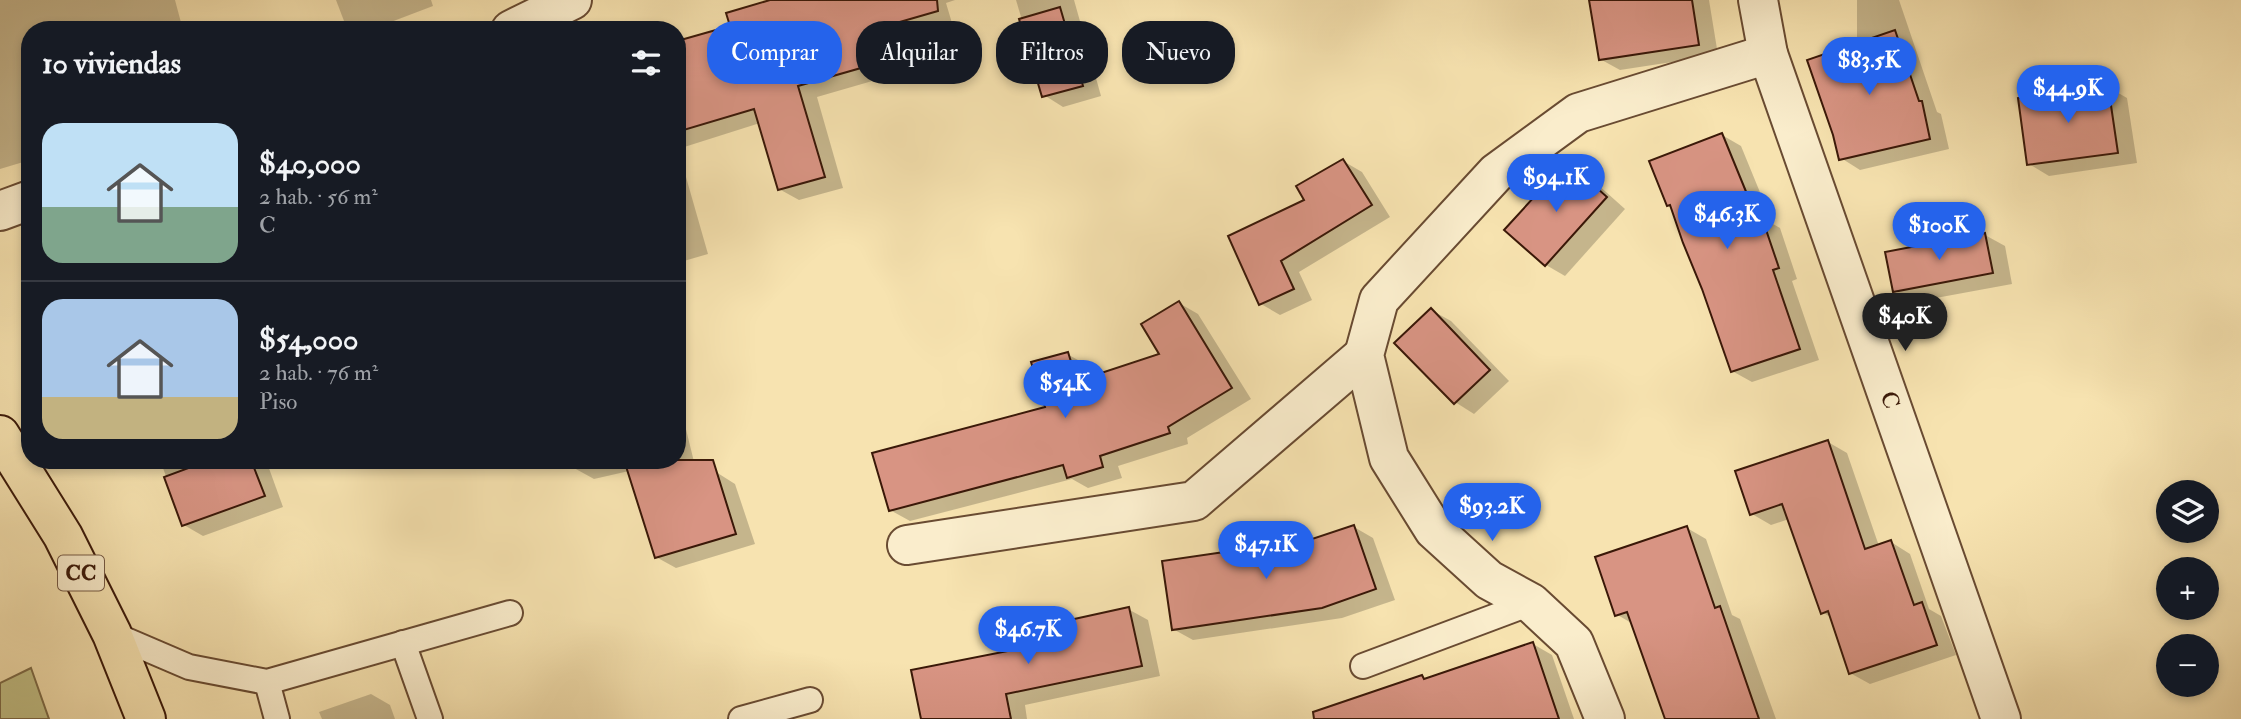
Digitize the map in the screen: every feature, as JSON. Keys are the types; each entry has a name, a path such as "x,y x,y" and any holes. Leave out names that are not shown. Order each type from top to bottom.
{"main road":[{"name":"CC","path":"0,435 21,468"},
{"name":"CC","path":"22,469 64,536 111,634 146,719"}],"street":[{"path":"518,18 572,0"},
{"name":"C","path":"1758,0 1768,54 2001,719"},
{"path":"1605,719 1574,643 1531,603 1489,580 1434,530 1389,458 1364,355 1379,300 1496,173 1578,113 1768,54"},
{"path":"0,211 21,203"},
{"path":"907,545 1194,500 1364,355"}],"lane":[{"path":"1363,666 1531,603"},
{"path":"111,634 189,667 267,682 510,613"},
{"path":"403,643 430,719"},
{"path":"267,682 277,719"},
{"path":"741,719 810,700"}],"shaded area":[{"path":"31,668 49,719 0,719 0,683"}],"building":[{"path":"770,0 937,0 938,11 903,21 856,21 856,69 842,73 842,21 728,21 726,13"},
{"path":"1589,0 1692,0 1699,45 1599,60"},
{"path":"1060,7 1064,21 1020,21"},
{"path":"1895,30 1919,101 1922,101 1930,139 1839,160 1807,60"},
{"path":"707,33 707,84 805,84 798,86 825,177 778,190 754,109 686,129 686,38"},
{"path":"1038,84 1082,84 1083,86 1042,97"},
{"path":"2108,85 2118,153 2027,165 2018,98"},
{"path":"1722,133 1756,216 1761,215 1779,268 1773,270 1800,349 1731,372 1670,205 1667,206 1649,161"},
{"path":"1343,159 1372,205 1281,261 1294,289 1259,305 1228,236 1304,200 1296,186"},
{"path":"1567,161 1607,197 1545,266 1504,230"},
{"path":"1985,233 1993,273 1893,292 1885,252"},
{"path":"1179,301 1232,388 1168,427 1170,433 1100,456 1103,467 1067,478 1063,465 889,511 872,453 1045,407 1031,362 1068,352 1077,381 1159,354 1141,324"},
{"path":"1431,308 1490,370 1454,404 1394,343"},
{"path":"1828,440 1865,549 1891,540 1914,605 1922,602 1937,645 1849,674 1828,611 1821,614 1782,504 1750,515 1735,471"},
{"path":"686,460 713,460 736,534 655,558 627,469 686,469"},
{"path":"186,469 254,469 265,496 182,526 164,477"},
{"path":"1354,525 1376,589 1322,608 1172,630 1162,561 1266,546 1267,554"},
{"path":"1687,526 1715,608 1720,606 1759,719 1665,719 1627,612 1615,616 1595,557"},
{"path":"1129,607 1142,666 1006,694 1011,719 921,719 911,670 1013,650 1010,633"},
{"path":"1533,642 1559,719 1314,719 1313,712 1422,675 1424,679"}]}
